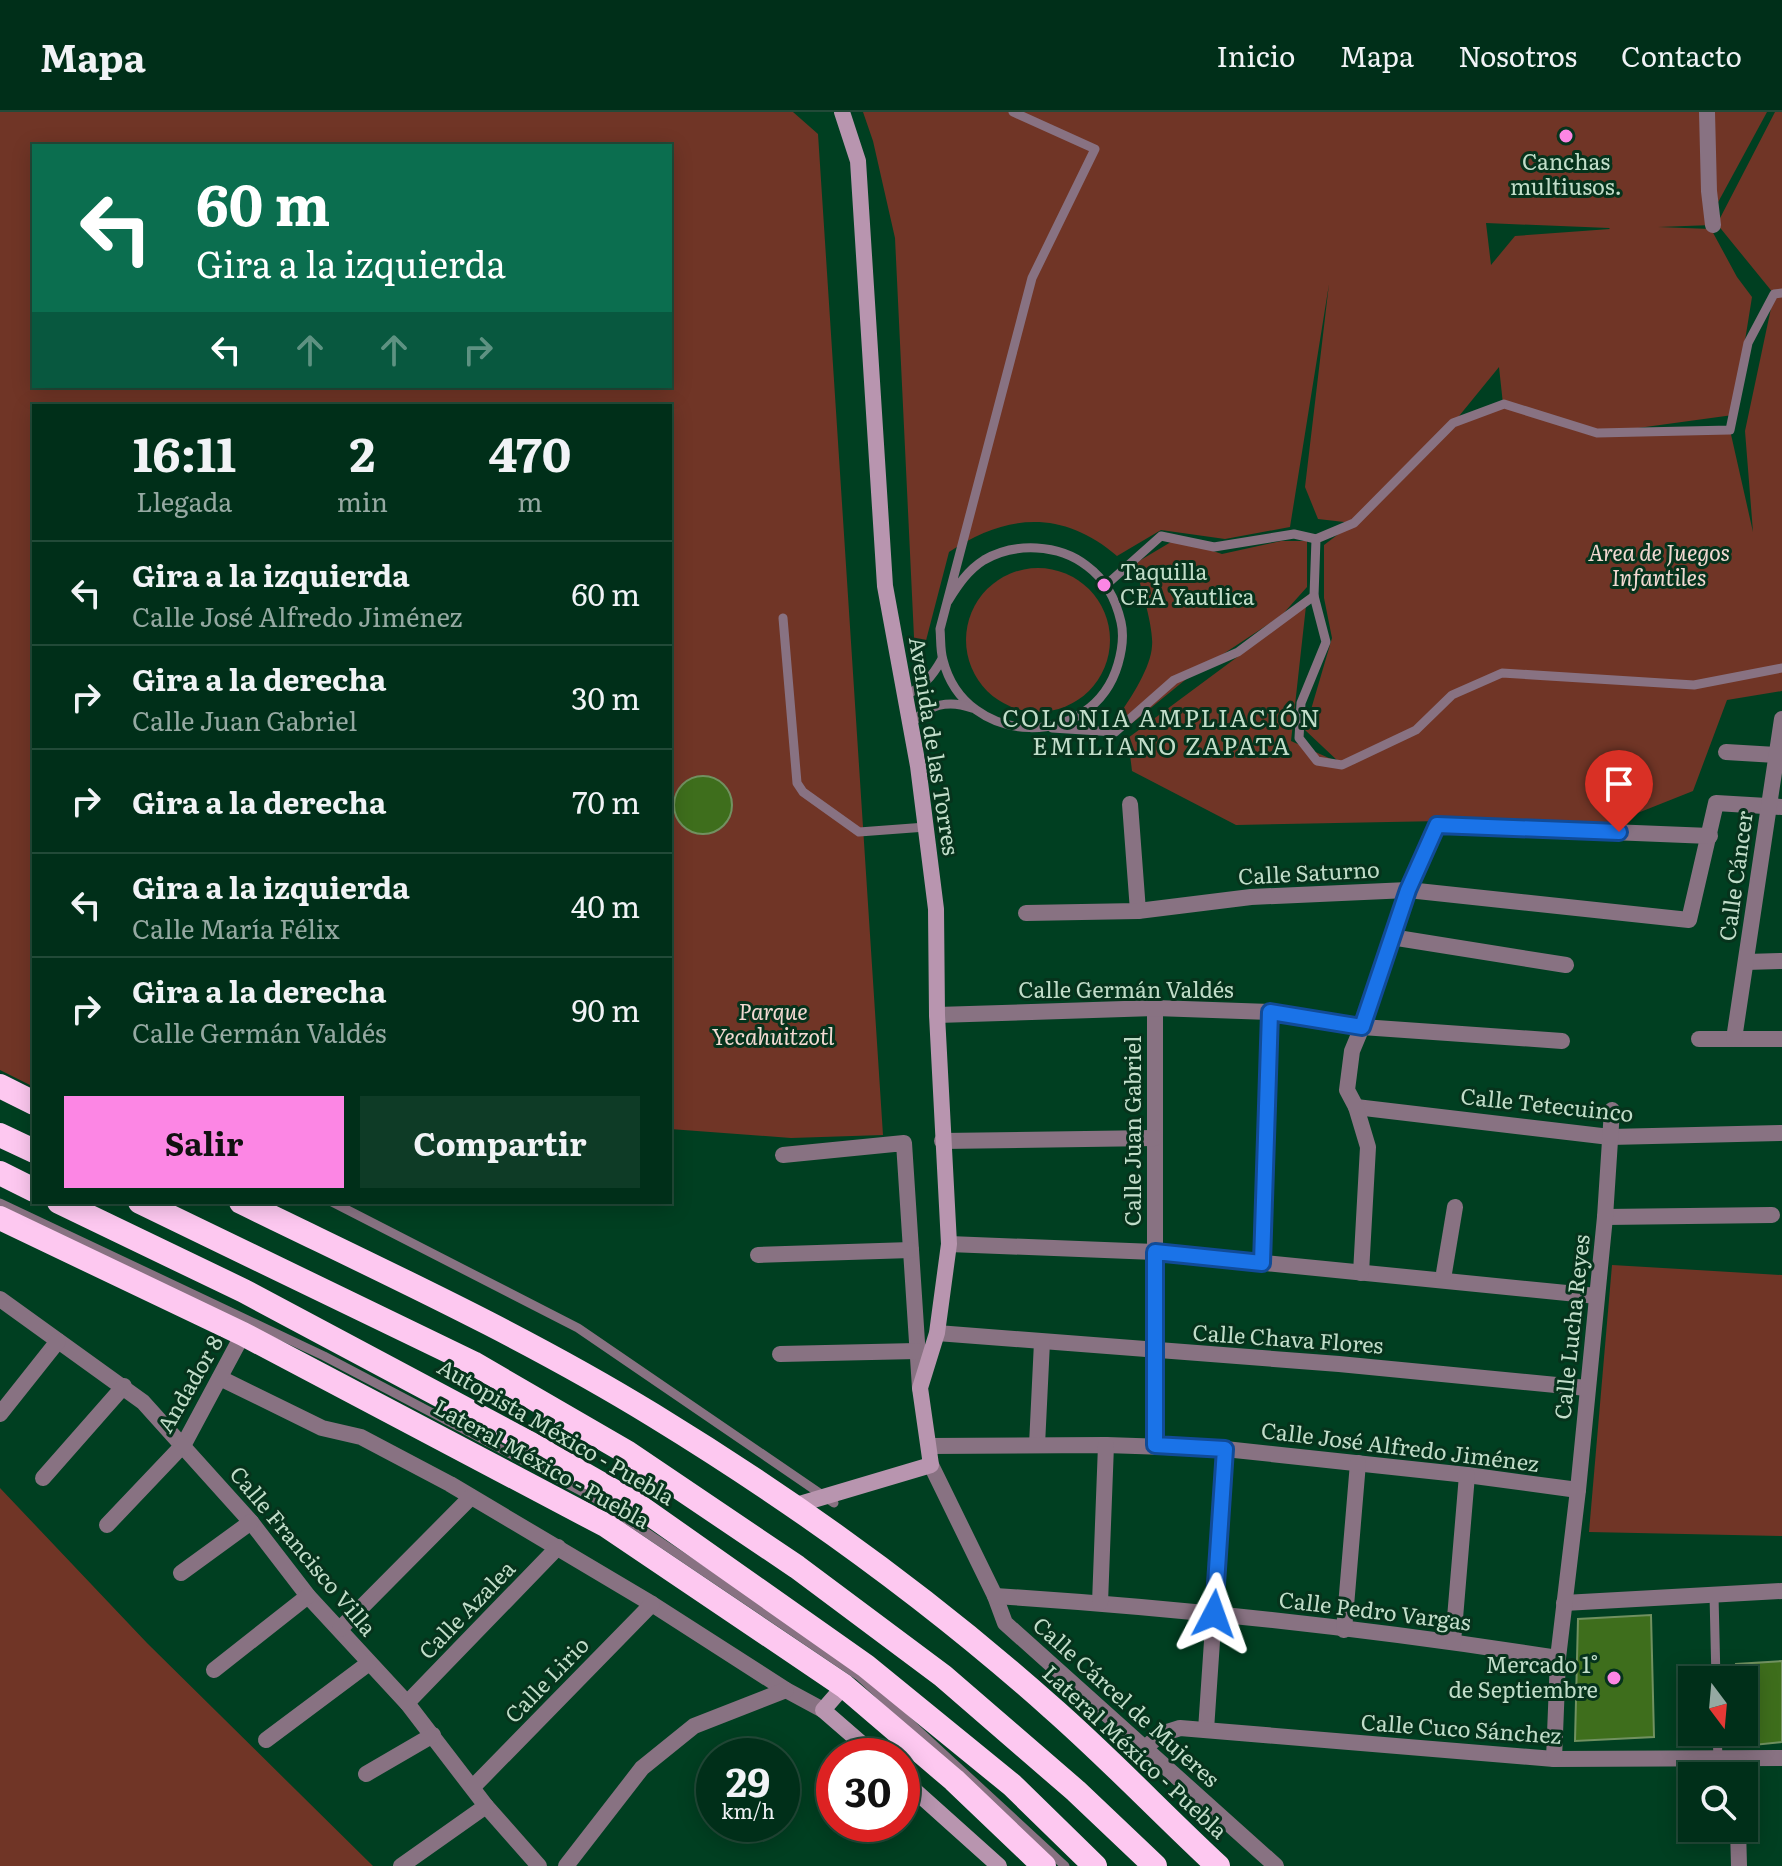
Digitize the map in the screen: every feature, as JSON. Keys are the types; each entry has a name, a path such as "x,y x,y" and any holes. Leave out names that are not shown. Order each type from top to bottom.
{"highway":[{"path":"0,1086 32,1102"},
{"path":"0,1135 32,1150"},
{"path":"0,1173 32,1189"},
{"name":"Autopista México - Puebla","path":"63,1204 258,1299 518,1437 636,1504 866,1666 1012,1785 1095,1866"},
{"name":"Autopista México - Puebla","path":"144,1204 473,1363 628,1453 757,1538 902,1644 1065,1781 1155,1866"},
{"name":"Lateral México - Puebla","path":"245,1204 552,1357 654,1416 793,1506 911,1592 1052,1707 1218,1866"},
{"name":"Lateral México - Puebla","path":"0,1217 243,1334 607,1526 844,1686 954,1780 1044,1866"}],"street":[{"name":"Avenida de las Torres","path":"842,112 858,161 885,586 911,724 936,909 937,1015 949,1244 937,1333 920,1388"},
{"path":"1707,112 1713,225"},
{"name":"Calle Cáncer","path":"1734,1039 1775,807 1776,755 1782,719"},
{"path":"1726,752 1776,755"},
{"path":"1361,1273 1368,1147 1356,1107 1347,1090 1352,1051 1408,890 1437,825 1710,836 1716,803 1775,807"},
{"path":"1130,804 1138,911"},
{"name":"Calle Saturno","path":"1026,913 1138,911 1251,897 1408,890 1689,920 1710,836"},
{"path":"1391,937 1566,965"},
{"path":"1746,962 1782,961"},
{"name":"Calle Germán Valdés","path":"937,1015 1155,1008 1270,1012 1362,1027 1562,1041"},
{"name":"Calle Juan Gabriel","path":"1155,1008 1155,1445"},
{"path":"1262,1263 1270,1012"},
{"path":"1699,1039 1782,1039"},
{"name":"Calle Tetecuinco","path":"1356,1107 1610,1137 1782,1133"},
{"name":"Calle Lucha Reyes","path":"1554,1759 1558,1658 1605,1217 1612,1110"},
{"path":"942,1141 1155,1138"},
{"name":"Avenida de las Torres","path":"783,1155 904,1143 920,1388 931,1465"},
{"path":"1443,1279 1455,1207"},
{"path":"1605,1217 1772,1215"},
{"path":"949,1244 1155,1252 1597,1296"},
{"path":"758,1255 911,1250"},
{"name":"Calle Francisco Villa","path":"0,1299 124,1386 184,1444 251,1522 308,1596 407,1703 486,1806 539,1866"},
{"name":"Calle Chava Flores","path":"937,1333 1339,1364 1587,1388"},
{"name":"Andador 8","path":"107,1525 184,1444 243,1334"},
{"path":"0,1414 58,1341"},
{"path":"1037,1445 1042,1342"},
{"path":"780,1354 917,1351"},
{"path":"220,1378 322,1428 361,1437 471,1497 823,1710 855,1738"},
{"path":"43,1478 124,1386"},
{"path":"1100,1603 1106,1445"},
{"name":"Calle José Alfredo Jiménez","path":"929,1446 1155,1445 1225,1449 1578,1490"},
{"path":"1206,1730 1225,1449"},
{"path":"1344,1630 1358,1463"},
{"path":"793,1506 830,1500 849,1489 931,1465"},
{"name":"Calle Cárcel de Mujeres","path":"931,1465 1005,1623 1276,1866"},
{"path":"1453,1642 1467,1475"},
{"path":"340,1629 471,1497"},
{"path":"813,1521 830,1500"},
{"path":"181,1573 251,1522"},
{"name":"Calle Azalea","path":"407,1703 558,1547"},
{"path":"1564,1603 1782,1591"},
{"path":"214,1670 308,1596"},
{"name":"Calle Pedro Vargas","path":"995,1596 1214,1614 1453,1642 1558,1658"},
{"name":"Calle Lirio","path":"473,1787 652,1604"},
{"path":"266,1740 369,1663"},
{"path":"823,1710 844,1686"},
{"path":"566,1866 642,1768 694,1726 786,1690"},
{"name":"Calle Cuco Sánchez","path":"1144,1749 1161,1734 1180,1728 1554,1759 1782,1758"},
{"path":"366,1774 433,1735"},
{"path":"920,1797 981,1857 999,1866"},
{"path":"401,1866 486,1806"},
{"path":"1738,1842 1739,1866"}],"lane":[{"path":"974,709 954,686 942,659 940,629 1032,278 1095,149 1013,112"},
{"path":"1106,585 1161,536 1214,547 1294,534 1316,539 1354,523 1453,423 1504,404 1597,433 1730,430 1748,343 1774,294 1782,293"},
{"path":"1316,539 1314,596 1326,642 1301,703 1299,738 1317,761 1342,765 1416,730 1452,695 1502,673 1694,685 1782,668"},
{"path":"948,601 963,578 984,560 1009,550 1036,547 1063,552 1087,565 1106,585 1117,605 1123,628 1122,651 1116,673 1104,693 1087,710 1067,722 1045,728"},
{"path":"911,724 920,713 946,703 960,704 996,721 1020,728 1115,732 1174,680 1238,652 1314,596"},
{"path":"783,618 797,783 803,792 859,832 926,827"},
{"path":"904,696 920,688 933,675 942,659"},
{"path":"0,1203 324,1356 598,1500 859,1676 1065,1866"},
{"path":"336,1204 578,1328 830,1500"},
{"path":"0,1217 589,1505 850,1681 1051,1866"},
{"path":"1714,1595 1716,1666"},
{"path":"1718,1746 1718,1758"}],"green space":[{"name":"Parque Yecahuitzotl","path":"0,112 793,112 818,134 883,1135 791,1138 672,1129 672,404 32,404 32,1086 0,1070"},
{"name":"Area de Juegos Infantiles","path":"863,112 1707,112 1713,225 1658,227 1711,229 1737,277 1752,297 1733,415 1616,431 1730,430 1753,532 1745,431 1774,294 1717,224 1775,112 1782,112 1782,691 1727,700 1693,791 1605,826 1442,821 1236,825 1132,771 1128,738 1306,606 1291,741 1340,763 1305,730 1332,638 1324,598 1324,545 1353,523 1318,519 1305,487 1329,284 1290,527 1225,539 1161,530 1117,556 1076,530 1055,524 1013,524 992,530 949,552 916,679 895,238 873,141","holes":["1486,223 1609,228 1610,229 1515,236 1491,265","1499,367 1503,404 1455,421"]},
{"path":"1710,112 1767,112 1716,206"},
{"path":"1176,539 1222,554 1281,541 1307,541 1307,587 1282,615 1190,676 1131,724 1119,715 1144,673 1152,646 1149,617 1134,564"},
{"path":"1038,568 1066,573 1089,589 1105,612 1110,640 1105,668 1089,691 1066,707 1038,712 1010,707 987,691 971,668 966,640 971,612 987,589 1010,573"},
{"path":"1612,1265 1782,1275 1782,1536 1589,1532"},
{"path":"0,1488 147,1643 373,1866 0,1866"}],"building":[{"path":"703,776 724,784 732,805 724,826 703,834 682,826 674,805 682,784"},
{"name":"Mercado 1° de Septiembre","path":"1651,1615 1654,1737 1575,1741 1578,1619"},
{"path":"1782,1661 1782,1742 1758,1745 1758,1666 1736,1664"}],"place":[{"name":"Canchas multiusos.","path":"1566,136"},
{"name":"Taquilla CEA Yautlica","path":"1104,585"},
{"name":"Mercado 1° de Septiembre","path":"1614,1678"}],"district":[{"name":"COLONIA AMPLIACIÓN EMILIANO ZAPATA","path":"1162,733"}],"route":[{"path":"1214,1614 1225,1449 1155,1445 1155,1252 1262,1263 1270,1012 1362,1027 1408,890 1437,825 1619,832"}]}
